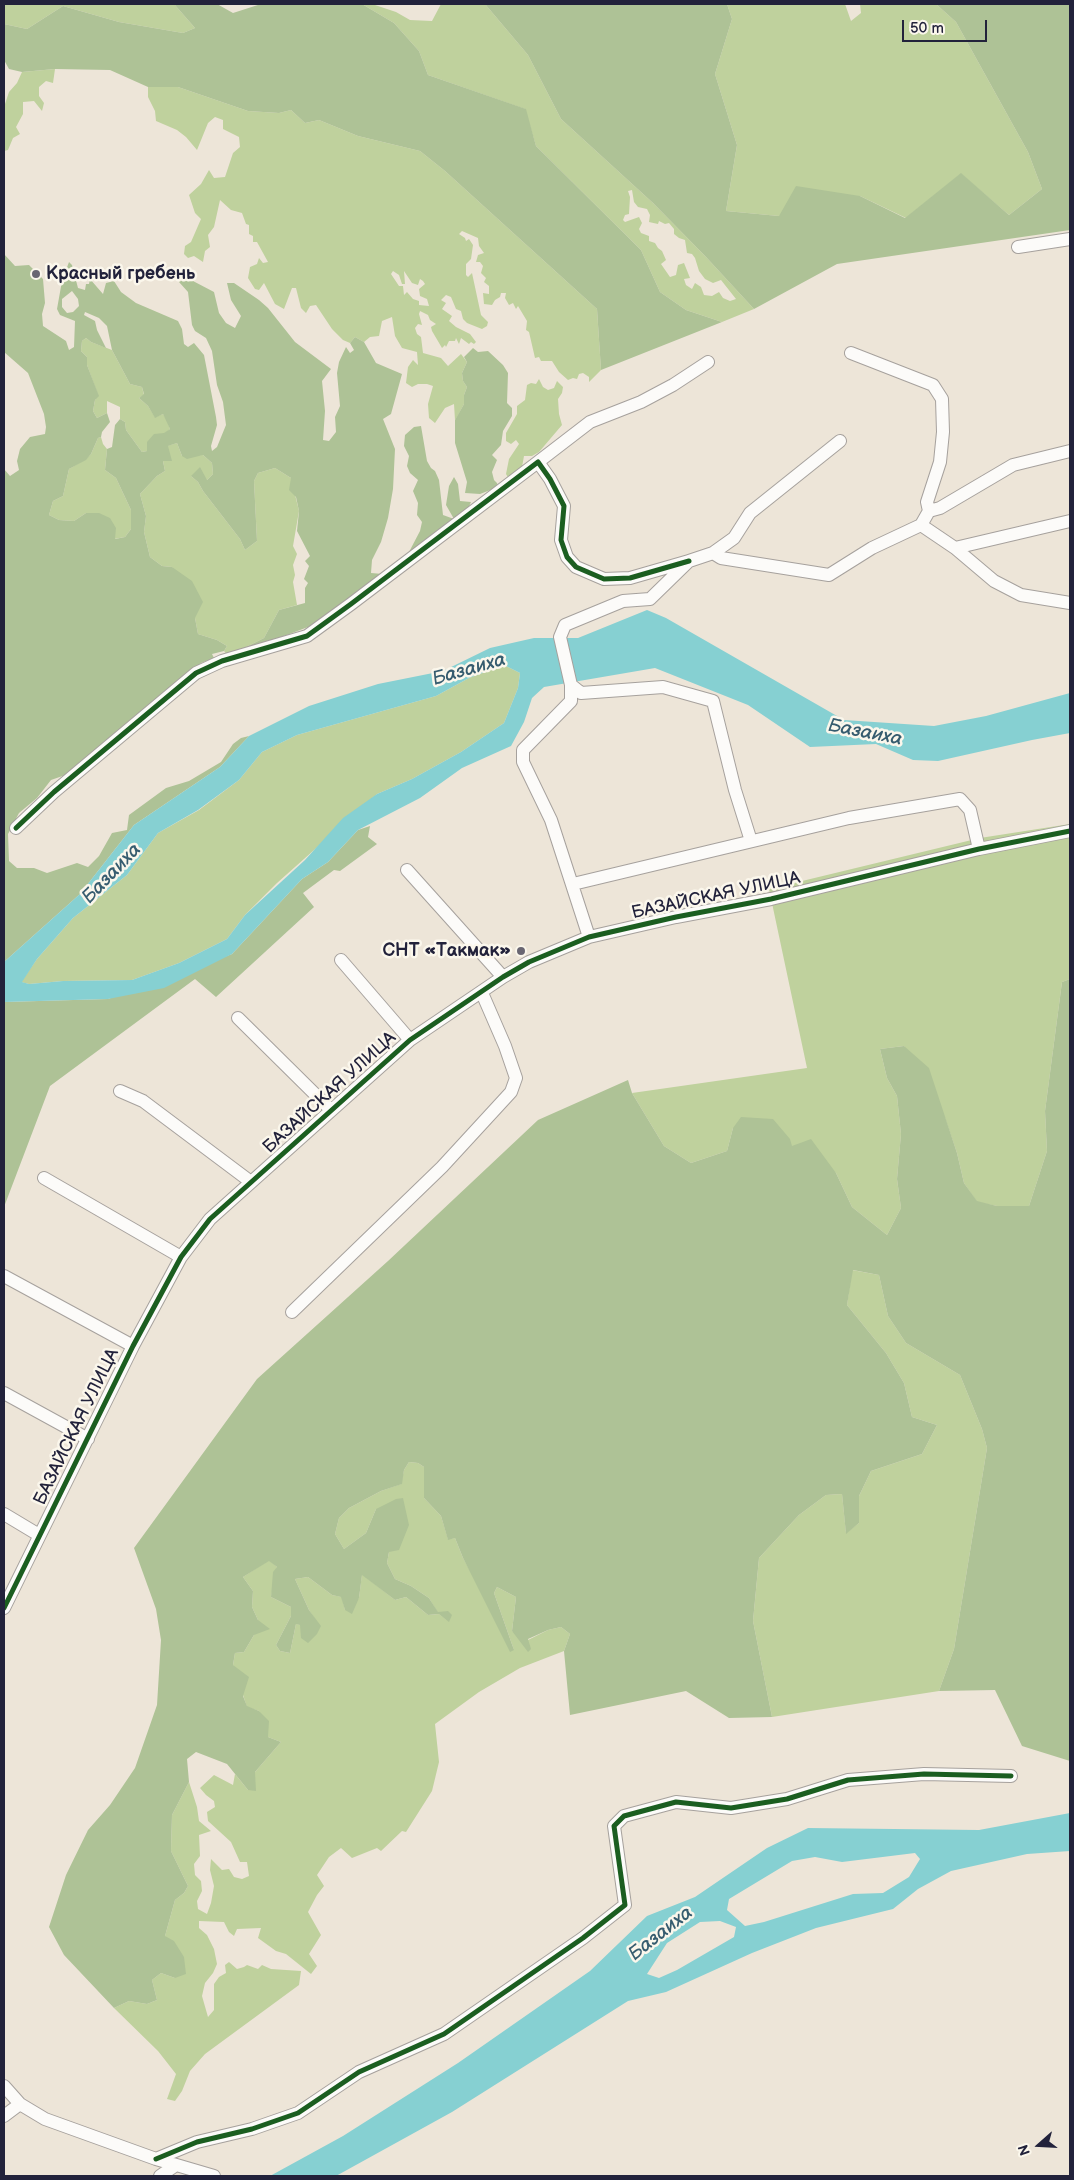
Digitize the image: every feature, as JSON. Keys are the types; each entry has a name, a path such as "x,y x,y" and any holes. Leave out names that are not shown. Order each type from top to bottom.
{"street":[{"path":"1018,246 1070,239"},
{"path":"713,553 721,558 829,575 872,548 921,526 929,511 927,502 941,455 943,432 942,399 934,385 851,353"},
{"path":"16,828 54,792 196,673 222,661 307,636 590,422 641,402 673,385 708,362"},
{"path":"538,462 550,479 564,506 561,540 566,557 576,567 604,579 630,578 713,553 734,538 750,513 840,441"},
{"path":"929,511 940,508 1013,465 1070,451"},
{"path":"955,548 1070,521"},
{"path":"921,526 955,548 994,581 1021,595 1070,603"},
{"path":"590,937 551,820 523,762 523,750 571,701 571,686 560,636 565,624 623,602 650,599 689,561"},
{"path":"571,686 581,693 663,687 713,701 735,790 751,841"},
{"path":"573,884 849,818 960,799 970,810 979,849"},
{"name":"БАЗАЙСКАЯ УЛИЦА","path":"4,1608 132,1346 181,1256 210,1219 330,1109 410,1040 503,977 529,962 590,937 676,917 799,893 979,849 1070,830"},
{"path":"407,870 503,977"},
{"path":"341,960 410,1040"},
{"path":"292,1312 442,1167 511,1092 516,1078 505,1046 482,993"},
{"path":"238,1018 330,1109"},
{"path":"120,1091 143,1101 251,1182"},
{"path":"44,1178 181,1256"},
{"path":"4,1276 132,1346"},
{"path":"4,1393 88,1439"},
{"path":"4,1514 39,1535"},
{"path":"156,2159 197,2142 252,2129 298,2113 359,2072 444,2034 583,1938 625,1905 614,1826 624,1816 676,1802 731,1808 788,1799 848,1780 924,1774 1011,1776"},
{"path":"4,2086 20,2104 45,2119 156,2159 214,2176"},
{"path":"4,2116 20,2104"},
{"path":"160,2176 176,2165"}],"green space":[{"path":"4,4 174,4 195,28 183,33 119,22 63,6 27,29 4,24"},
{"path":"174,4 217,4 233,13 261,4 362,4 394,23 419,51 428,75 526,109 536,146 641,250 660,292 686,310 722,322 601,370 597,309 445,171 420,151 358,136 319,120 305,123 291,110 279,113 248,111 178,87 148,87 110,70 55,69 22,72 9,69 4,60 4,24 27,29 63,6 119,22 183,33 195,28"},
{"path":"362,4 372,4 396,12 410,20 432,21 441,4 485,4 528,55 561,119 653,203 754,309 722,322 686,310 660,292 641,250 536,146 525,109 428,75 419,51 394,23","holes":["632,190 634,202 638,207 647,209 650,215 649,222 658,224 659,221 665,224 669,223 674,229 674,234 685,240 687,253 692,254 695,258 699,271 705,279 713,283 721,280 736,299 730,301 723,298 719,292 712,296 704,295 701,287 695,283 692,289 686,285 684,279 690,278 684,263 678,265 676,275 670,277 661,264 666,260 662,251 655,243 649,241 649,236 641,233 639,229 642,223 639,217 625,222 623,220 625,215 629,214 630,197 628,191"]},
{"path":"485,4 727,4 732,19 715,74 737,145 726,211 779,216 796,186 860,196 905,218 961,173 1009,215 1042,189 1028,152 956,22 936,4 1070,4 1070,230 837,264 754,309 653,203 561,119 528,55"},
{"path":"727,4 845,4 851,21 861,13 860,4 936,4 956,22 1028,152 1042,189 1009,215 961,174 906,218 860,196 779,216 726,211 737,145 715,74 732,19"},
{"path":"55,69 53,83 46,81 39,87 39,96 44,103 42,111 34,101 23,102 23,114 16,127 20,134 13,138 8,150 4,151 4,107 9,92 17,83 22,72"},
{"path":"148,87 178,87 248,111 279,113 291,110 305,123 319,120 358,136 420,151 445,171 597,309 601,370 589,382 589,377 583,373 579,374 577,379 568,380 559,372 552,361 541,361 539,357 535,358 529,332 526,330 527,321 518,306 516,309 513,303 509,305 505,298 506,293 501,293 500,297 492,305 484,304 483,293 489,294 489,286 484,282 486,278 481,273 483,266 480,262 476,262 478,255 484,253 479,246 478,238 462,231 459,234 466,241 469,239 473,245 471,259 466,264 466,275 468,277 472,273 481,315 488,322 487,326 482,329 467,323 463,319 461,311 456,309 451,297 446,295 441,300 446,303 442,309 452,316 449,321 470,334 476,342 469,344 461,338 459,344 456,338 455,341 449,341 446,347 445,345 442,348 431,327 436,324 430,320 428,315 420,311 422,325 418,324 415,328 417,334 421,337 423,353 441,358 448,366 461,354 467,362 462,373 463,381 467,387 464,395 464,404 455,420 454,404 445,408 435,423 429,418 428,404 433,386 418,384 412,387 406,383 408,367 413,360 418,365 417,352 402,348 395,336 392,317 382,321 379,336 370,337 364,342 355,337 350,343 343,340 332,329 316,305 310,306 306,313 301,308 296,288 292,288 284,309 275,304 264,283 259,290 255,289 248,278 250,267 257,264 259,258 263,263 268,262 257,242 253,242 253,236 249,234 249,225 246,224 242,213 231,210 220,200 214,227 208,235 210,247 205,251 203,262 194,256 188,258 184,254 185,246 191,242 201,219 195,213 189,195 201,184 209,170 214,178 225,177 233,153 240,147 239,137 223,129 223,120 215,117 208,123 197,150 177,130 156,121 155,111 148,97","holes":["393,271 399,275 402,284 405,284 404,271 412,283 418,285 420,279 423,281 425,284 419,289 420,296 427,299 429,306 419,305 419,301 413,299 407,292 404,295 403,286 399,286 391,274"]},
{"path":"4,254 15,266 29,265 43,279 45,303 42,314 43,326 66,341 69,350 74,347 75,321 60,315 57,309 62,281 69,262 72,265 78,288 85,290 86,284 89,284 90,279 103,294 106,283 114,281 121,292 136,303 178,321 182,329 184,344 188,347 194,343 204,355 217,425 211,446 212,451 217,447 226,425 223,402 217,385 212,351 206,338 195,331 192,325 188,292 179,282 183,280 193,281 214,292 219,313 226,323 235,328 241,316 231,300 227,283 234,283 259,300 268,308 295,342 331,369 322,381 325,411 323,440 329,441 336,432 335,417 340,406 337,373 339,362 346,347 350,353 354,350 350,343 355,337 364,342 376,363 402,374 391,414 383,419 395,449 393,489 388,518 381,542 372,560 371,573 383,574 396,566 409,552 420,531 422,522 417,515 418,503 413,491 418,480 410,473 407,466 409,456 404,446 405,435 414,427 421,426 427,461 439,480 443,515 454,519 446,505 449,486 454,477 458,484 460,501 471,502 466,513 338,610 308,627 228,656 264,638 279,610 305,603 305,588 308,583 304,579 309,566 305,561 310,556 297,531 299,511 296,497 289,490 291,478 275,468 258,473 254,481 257,541 245,550 240,539 198,482 191,476 200,467 207,480 213,474 212,463 203,455 187,459 182,456 177,443 168,446 172,461 163,461 165,471 157,476 140,494 146,516 144,532 150,557 162,566 172,567 192,581 203,602 195,618 198,634 217,640 227,646 224,651 212,654 214,658 201,663 74,772 51,780 37,798 19,813 8,834 9,861 17,868 34,868 47,873 77,863 88,867 99,856 112,833 127,830 129,815 166,788 189,781 221,762 233,744 241,738 249,736 220,767 134,825 80,894 4,962 4,469 10,476 19,470 17,461 20,449 30,437 45,434 46,427 44,414 28,373 4,352","holes":["72,291 78,299 79,306 73,312 67,313 62,307 62,299","85,312 99,318 107,326 112,350 130,384 142,387 144,394 139,398 148,406 155,418 163,414 170,429 164,433 154,434 147,442 147,451 142,452 126,430 125,422 120,419 115,425 112,447 107,449 105,470 116,478 131,510 131,529 125,537 115,539 116,528 110,518 99,513 86,513 74,521 59,520 49,515 53,501 63,496 69,469 86,460 91,454 98,438 101,437 102,432 110,422 107,413 97,418 93,411 95,400 99,396 87,365 87,357 81,351 82,341 86,338 106,348 97,330 95,321 84,315"]},
{"path":"86,338 91,342 112,350 130,384 142,387 144,395 139,398 148,406 155,417 163,414 167,420 170,429 147,451 142,452 126,430 125,422 120,419 120,407 107,401 107,413 97,418 93,411 98,395 87,365 87,357 81,351 82,341"},
{"path":"473,348 478,352 488,351 503,365 508,373 507,403 512,408 512,416 503,431 501,445 492,455 497,460 492,472 498,487 480,494 465,493 467,482 455,443 455,420 464,404 464,395 467,387 463,381 462,373 467,362 464,357"},
{"path":"539,379 543,387 548,390 554,388 557,381 563,387 558,399 562,425 539,452 532,456 524,456 522,467 509,479 506,474 509,459 519,444 516,440 511,444 506,441 506,433 517,414 517,406 525,400 527,385 531,383 536,384"},
{"path":"101,437 107,449 105,470 116,478 131,510 131,529 125,537 114,539 86,513 74,521 59,520 49,515 53,501 63,496 69,469 91,454 98,438"},
{"path":"177,443 182,456 203,455 212,463 213,474 207,480 191,476 198,482 240,539 245,550 257,541 254,481 258,473 275,468 291,478 299,511 293,546 297,554 293,565 295,575 293,582 297,605 279,610 264,638 228,656 224,651 227,646 217,640 198,634 195,618 172,567 162,566 150,557 144,532 146,516 140,494 157,476 165,471 163,461 167,446"},
{"path":"504,665 520,673 518,688 504,723 461,752 412,779 377,794 277,883 245,915 227,939 179,963 132,980 63,981 29,984 21,982 37,959 73,918 127,875 158,833 199,810 239,780 262,752 297,735 436,696 469,678"},
{"path":"1070,824 1070,979 1062,982 1045,1111 1047,1151 1029,1206 997,1206 977,1202 964,1183 957,1153 945,1118 904,1046 880,1049 887,1078 897,1096 901,1134 897,1179 901,1208 887,1235 852,1207 836,1173 792,1146 733,1128 727,1151 691,1163 664,1146 632,1093 807,1068 769,889 980,838"},
{"path":"370,826 368,837 377,844 340,871 334,870 303,893 314,907 216,997 195,979 50,1086 4,1207 4,1002 108,999 232,954 302,879 328,862 358,830"},
{"path":"1070,979 1070,1761 1022,1746 995,1690 939,1691 954,1649 987,1448 982,1429 960,1375 906,1343 888,1316 879,1275 853,1270 847,1305 886,1353 904,1383 912,1417 937,1425 922,1454 871,1471 859,1496 859,1523 846,1534 842,1494 826,1495 799,1515 759,1558 753,1621 772,1717 729,1718 686,1691 570,1715 564,1651 570,1634 561,1627 548,1630 528,1639 531,1649 528,1652 512,1631 516,1597 497,1587 494,1593 514,1650 510,1652 455,1538 448,1540 441,1516 424,1498 424,1467 418,1463 409,1462 404,1470 402,1484 381,1491 349,1508 339,1518 335,1534 344,1549 366,1533 376,1509 396,1499 403,1498 409,1525 399,1550 389,1552 387,1563 395,1579 411,1586 429,1598 438,1612 448,1611 452,1615 449,1622 439,1614 428,1615 406,1597 395,1600 362,1575 359,1598 352,1614 345,1610 341,1597 332,1595 308,1577 295,1579 309,1610 321,1626 317,1634 308,1643 301,1638 300,1625 296,1624 290,1653 280,1651 276,1645 291,1616 291,1607 271,1597 273,1572 277,1567 269,1561 243,1577 253,1591 252,1607 258,1620 270,1629 254,1635 244,1652 235,1653 233,1665 249,1677 243,1696 247,1706 259,1711 269,1721 268,1737 281,1742 255,1772 256,1791 248,1790 227,1764 196,1752 187,1759 189,1782 172,1815 171,1851 188,1886 184,1893 175,1900 165,1936 174,1941 184,1957 186,1974 175,1978 161,1973 152,1980 157,2000 147,2004 129,2001 114,2008 64,1955 49,1927 66,1875 88,1830 110,1805 135,1768 157,1705 161,1640 156,1609 134,1548 257,1379 388,1261 538,1120 628,1080 632,1093 664,1146 691,1163 727,1151 733,1128 741,1117 773,1119 790,1139 792,1146 811,1139 836,1173 852,1207 887,1235 901,1208 897,1179 901,1134 897,1096 887,1078 880,1049 904,1046 929,1068 957,1153 964,1183 977,1201 997,1206 1029,1206 1047,1151 1045,1111 1062,982"},
{"path":"852,1270 879,1275 888,1316 906,1343 960,1375 982,1429 987,1448 954,1649 939,1691 772,1717 753,1621 759,1558 799,1515 826,1495 842,1494 846,1533 859,1523 859,1496 871,1471 922,1454 937,1425 912,1417 904,1383 886,1353 847,1305"},
{"path":"409,1462 418,1463 424,1467 424,1498 441,1516 448,1539 455,1538 463,1558 514,1650 494,1593 497,1587 516,1597 512,1631 528,1640 548,1630 561,1627 570,1634 564,1651 520,1668 479,1692 435,1724 439,1762 432,1791 406,1832 402,1831 381,1851 377,1848 352,1858 341,1848 329,1857 317,1875 324,1886 308,1912 321,1935 309,1954 317,1966 311,1974 286,1954 276,1951 258,1938 261,1928 237,1929 234,1936 229,1932 224,1922 199,1921 199,1928 207,1935 214,1949 217,1964 205,1983 202,1996 208,2017 214,2010 214,1984 219,1977 226,1973 225,1965 229,1962 237,1969 247,1965 258,1969 262,1965 271,1969 301,1971 299,1985 205,2054 190,2071 182,2091 175,2101 167,2099 176,2074 158,2051 114,2008 129,2001 147,2004 157,2000 152,1980 161,1973 175,1978 165,1936 175,1900 184,1893 188,1886 171,1851 172,1815 189,1782 197,1807 199,1821 211,1831 199,1835 200,1856 194,1864 195,1875 201,1881 202,1891 197,1901 198,1909 207,1914 211,1903 214,1886 210,1870 211,1859 222,1870 229,1869 234,1877 242,1879 249,1876 247,1862 240,1862 231,1842 208,1821 207,1812 215,1807 214,1801 200,1788 214,1775 233,1785 235,1774 248,1790 255,1772 281,1742 268,1737 259,1711 247,1707 233,1665 235,1653 244,1652 254,1635 258,1620 252,1607 253,1591 243,1577 269,1560 277,1567 271,1597 291,1607 291,1616 276,1645 280,1651 290,1653 296,1624 320,1627 309,1610 295,1579 308,1577 332,1595 342,1597 345,1610 359,1598 362,1574 395,1600 406,1597 428,1615 439,1614 449,1622 438,1613 429,1598 411,1586 395,1579 387,1563 389,1552 376,1509 366,1533 344,1549 335,1534 339,1518 349,1508 381,1491 401,1484 404,1470"}],"water":[{"name":"Базаиха","path":"647,610 666,618 844,720 934,726 986,716 1070,693 1070,733 938,761 913,760 876,744 810,747 748,705 655,668 544,687 532,698 524,722 511,746 462,768 420,798 358,830 328,862 302,879 232,954 164,988 108,999 4,1002 4,962 80,894 134,825 220,767 249,736 309,706 378,684 443,671 490,648 534,638 578,638","holes":["504,665 520,673 518,688 504,723 461,752 412,779 377,794 343,818 305,860 245,915 227,939 179,963 132,980 63,981 29,984 22,982 37,959 73,918 127,875 158,833 198,810 239,780 262,752 297,735 436,696 469,678"]},
{"name":"Базаиха","path":"1070,1813 1070,1851 1027,1854 951,1871 918,1889 893,1909 816,1928 752,1953 666,1992 628,2001 452,2112 336,2176 270,2176 343,2136 458,2063 590,1971 647,1916 695,1897 767,1848 808,1828 979,1830","holes":["915,1853 920,1859 909,1877 883,1893 853,1894 764,1922 745,1926 727,1910 729,1899 792,1861 815,1857 842,1862","720,1921 736,1927 734,1937 677,1970 659,1978 647,1974 667,1943 700,1922"]}],"cycle path":[{"path":"16,828 54,792 196,673 222,661 307,636 538,462 550,479 564,506 561,540 567,557 576,567 604,579 630,578 689,561"},
{"path":"4,1608 133,1346 181,1257 210,1219 410,1040 503,977 529,962 589,937 676,917 771,899 979,849 1070,831"},
{"path":"156,2159 197,2142 252,2129 298,2113 359,2072 444,2034 583,1938 625,1905 614,1826 624,1816 676,1802 731,1808 787,1799 848,1780 924,1774 1011,1776"}],"place":[{"name":"Красный гребень","path":"36,274"},
{"name":"СНТ «Такмак»","path":"521,951"}]}
